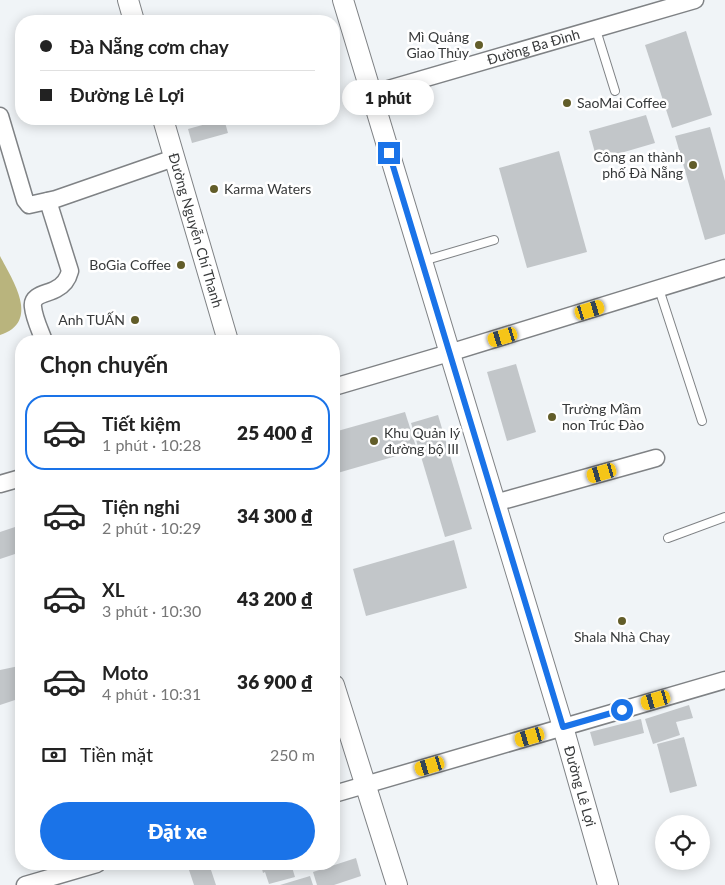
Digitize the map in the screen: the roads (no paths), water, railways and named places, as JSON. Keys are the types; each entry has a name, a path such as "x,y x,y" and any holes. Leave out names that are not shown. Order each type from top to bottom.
{"street":[{"path":"128,0 132,15"},
{"name":"Đường Lê Lợi","path":"343,0 563,727 608,885"},
{"name":"Đường Ba Đình","path":"371,94 596,30 673,3 695,0"},
{"path":"0,116 26,202 31,205 48,201 174,158"},
{"name":"Đường Nguyễn Chí Thanh","path":"165,125 226,335"},
{"path":"42,335 33,307 34,300 37,296 57,289 68,279 70,271 48,201"},
{"path":"340,385 725,268"},
{"path":"495,503 656,458"},
{"path":"0,484 15,480"},
{"path":"340,792 725,680"},
{"path":"340,704 397,885"},
{"path":"25,885 76,870"}],"lane":[{"path":"596,30 615,91"},
{"path":"422,262 494,240"},
{"path":"659,288 702,421"},
{"path":"668,538 725,517"}],"place":[{"name":"Mì Quảng Giao Thủy","path":"479,45"},
{"name":"SaoMai Coffee","path":"567,103"},
{"name":"Công an thành phố Đà Nẵng","path":"693,165"},
{"name":"Karma Waters","path":"214,189"},
{"name":"BoGia Coffee","path":"181,265"},
{"name":"Anh TUẤN","path":"135,320"},
{"name":"Trường Mầm non Trúc Đào","path":"552,417"},
{"name":"Khu Quản lý đường bộ III","path":"374,441"},
{"name":"Shala Nhà Chay","path":"622,621"}]}
